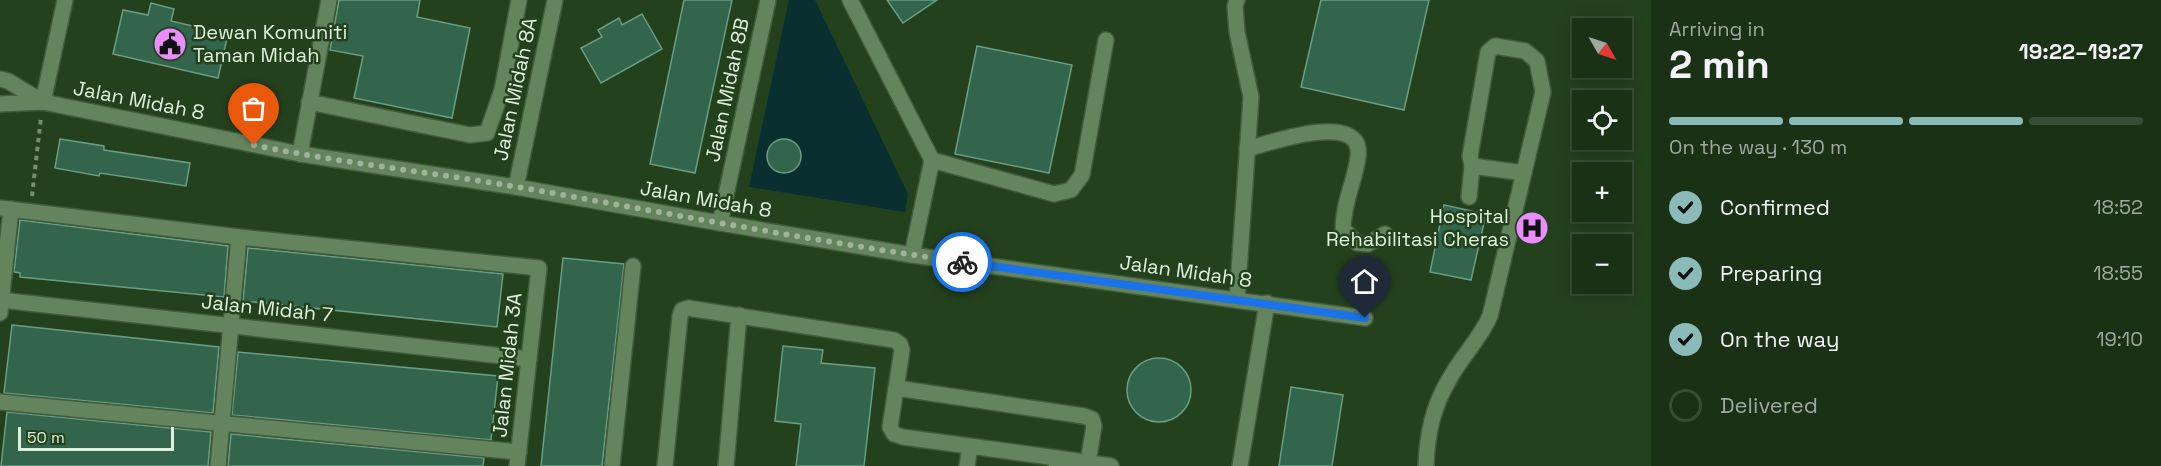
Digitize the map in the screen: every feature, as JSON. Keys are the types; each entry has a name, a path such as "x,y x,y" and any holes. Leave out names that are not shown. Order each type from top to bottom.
{"street":[{"path":"43,102 65,0"},
{"path":"300,154 329,0"},
{"path":"309,102 470,135 487,133 501,90 519,0"},
{"name":"Jalan Midah 8A","path":"516,187 555,0"},
{"name":"Jalan Midah 8B","path":"720,223 768,0"},
{"path":"850,0 932,160 912,255"},
{"path":"1236,300 1251,97 1237,32 1235,6 1237,0"},
{"path":"932,160 1054,194 1071,190 1082,175 1106,40"},
{"path":"1426,466 1427,438 1435,406 1450,376 1483,332 1490,316 1543,92 1537,61 1525,51 1495,46 1488,52 1470,156 1472,166 1469,197"},
{"name":"Jalan Midah 8","path":"0,79 8,81 43,102"},
{"name":"Jalan Midah 8","path":"0,104 43,102 300,154 516,187 912,255 1365,318"},
{"path":"1247,149 1311,131 1343,133 1353,138 1359,147 1358,158 1345,204 1343,229 1357,243 1368,244 1385,234"},
{"path":"1472,166 1524,173"},
{"path":"1,304 5,209 239,237 218,466"},
{"name":"Jalan Midah 3A","path":"239,237 539,268 518,459"},
{"path":"612,466 633,267"},
{"path":"1240,466 1267,303"},
{"name":"Jalan Midah 7","path":"1,304 232,326 528,359"},
{"path":"665,466 680,316 682,310 688,308 894,340 900,344 902,350 890,427 894,434 1056,462 1088,462 1111,466"},
{"path":"726,466 739,315"},
{"path":"896,388 1092,419 1094,426 1088,462"},
{"path":"0,402 221,423 518,459"},
{"path":"967,466 970,447"}],"path":[{"path":"30,212 43,102"}],"water":[{"path":"789,0 815,0 908,194 905,212 749,187"}],"building":[{"path":"339,0 420,0 417,17 470,28 452,118 354,98 363,56 330,50"},
{"path":"684,0 732,0 695,173 650,164"},
{"path":"887,0 937,0 903,23"},
{"path":"1321,0 1429,0 1404,110 1301,87"},
{"name":"Dewan Komuniti Taman Midah","path":"151,3 174,9 171,21 228,34 218,78 113,54 123,10 148,15"},
{"path":"642,14 662,49 601,83 581,48 602,37 598,30 619,18 622,25"},
{"path":"977,46 1072,65 1049,173 955,154"},
{"path":"60,139 104,146 104,150 190,163 186,186 100,173 99,176 55,168"},
{"path":"784,139 796,144 801,156 796,168 784,173 772,168 767,156 772,144"},
{"path":"1444,205 1486,214 1471,280 1430,272"},
{"path":"20,220 228,246 224,297 20,277 20,273 14,272"},
{"path":"248,248 503,274 497,327 243,301"},
{"path":"563,258 624,264 602,466 541,466"},
{"path":"12,325 219,347 213,413 4,393"},
{"path":"783,346 823,350 821,363 875,368 864,466 796,466 801,424 775,421"},
{"path":"238,352 498,376 491,440 232,415"},
{"path":"1153,358 1165,358 1182,367 1189,378 1191,390 1189,402 1182,413 1165,422 1153,422 1141,417 1132,408 1127,396 1127,384 1132,372 1141,363"},
{"path":"1291,387 1343,395 1332,466 1279,466"},
{"path":"7,412 211,432 208,466 1,466"},
{"path":"231,434 484,458 483,466 228,466"}],"way so far":[{"path":"254,145 962,262"}],"place":[{"name":"Dewan Komuniti Taman Midah","path":"170,44"},
{"name":"Hospital Rehabilitasi Cheras","path":"1532,228"}],"route":[{"path":"962,262 1365,318"}]}
